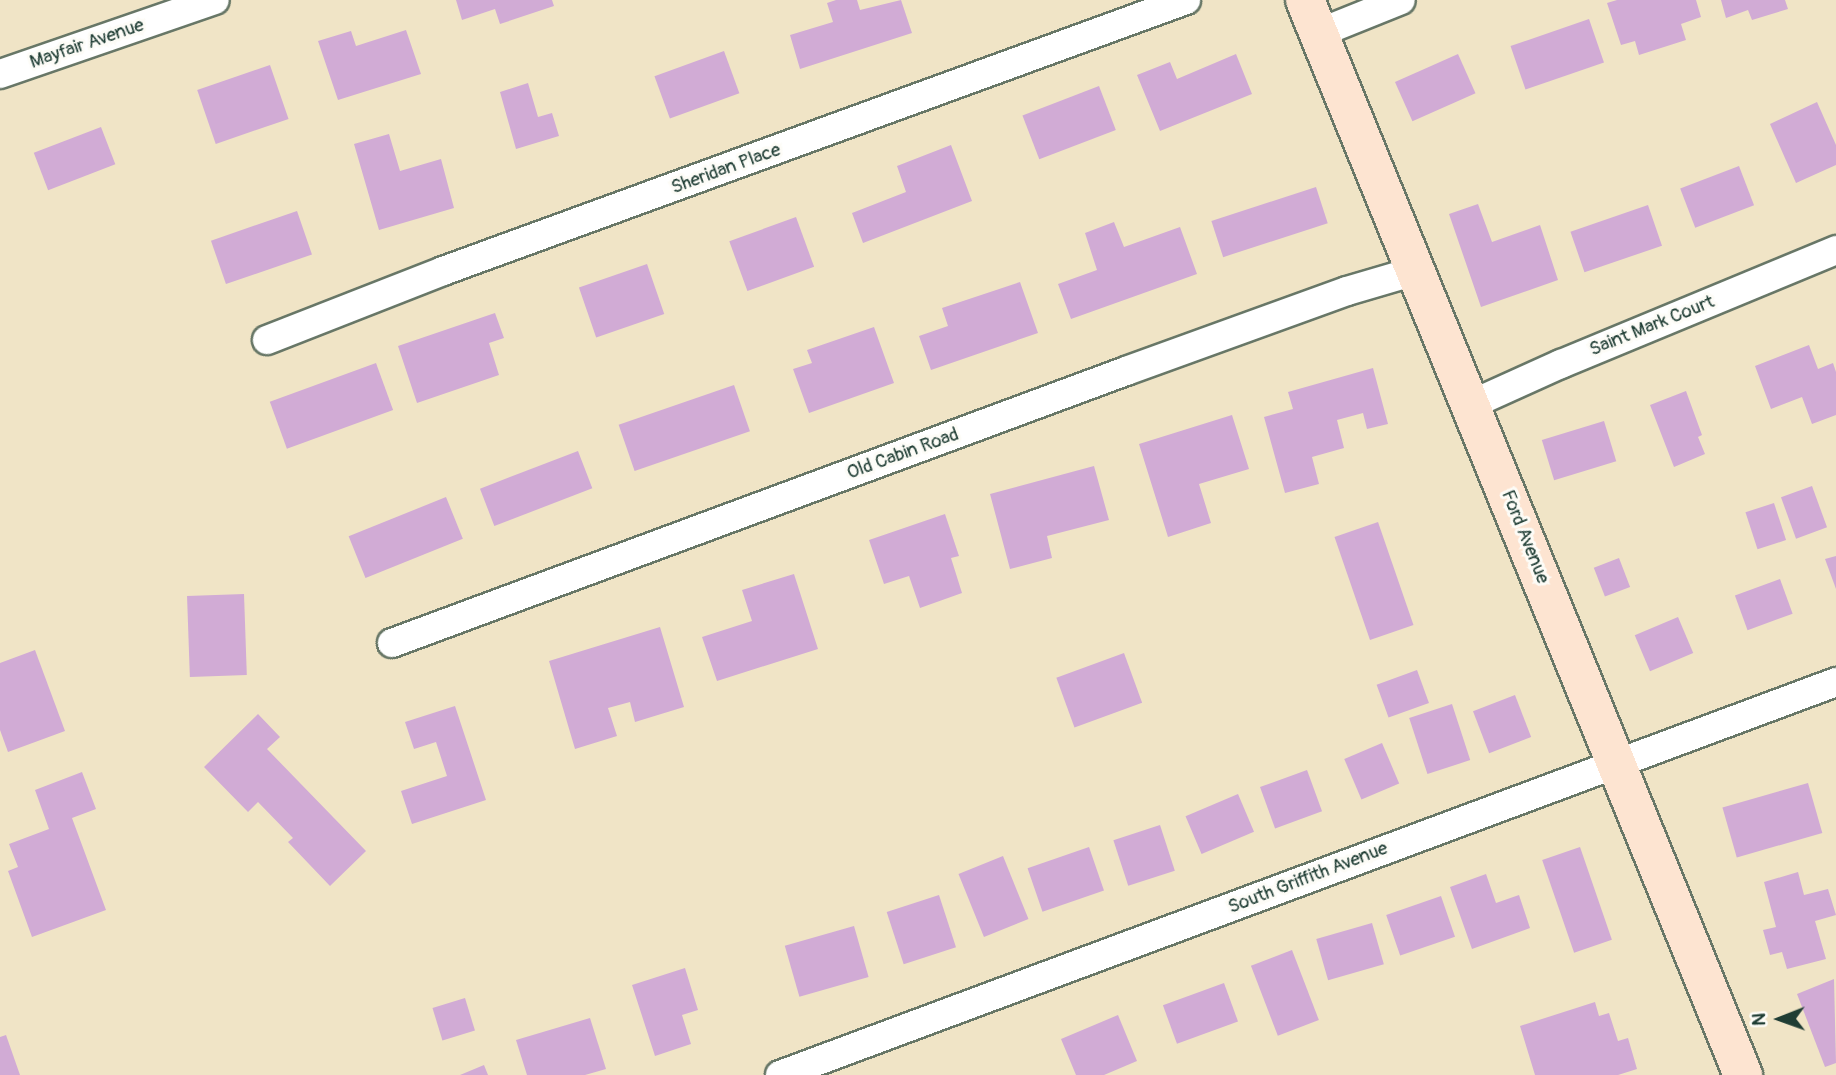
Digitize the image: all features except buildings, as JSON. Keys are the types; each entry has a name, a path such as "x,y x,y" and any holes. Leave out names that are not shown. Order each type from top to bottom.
{"street":[{"name":"Mayfair Avenue","path":"0,74 215,0"},
{"name":"Sheridan Place","path":"267,340 443,271 1186,0"},
{"path":"1312,17 1401,0"},
{"name":"Ford Avenue","path":"1312,17 1743,1075"},
{"name":"Saint Mark Court","path":"1470,405 1561,364 1836,250"},
{"name":"Old Cabin Road","path":"393,643 1126,371 1347,291 1415,271"},
{"name":"South Griffith Avenue","path":"779,1075 1836,682"}]}
